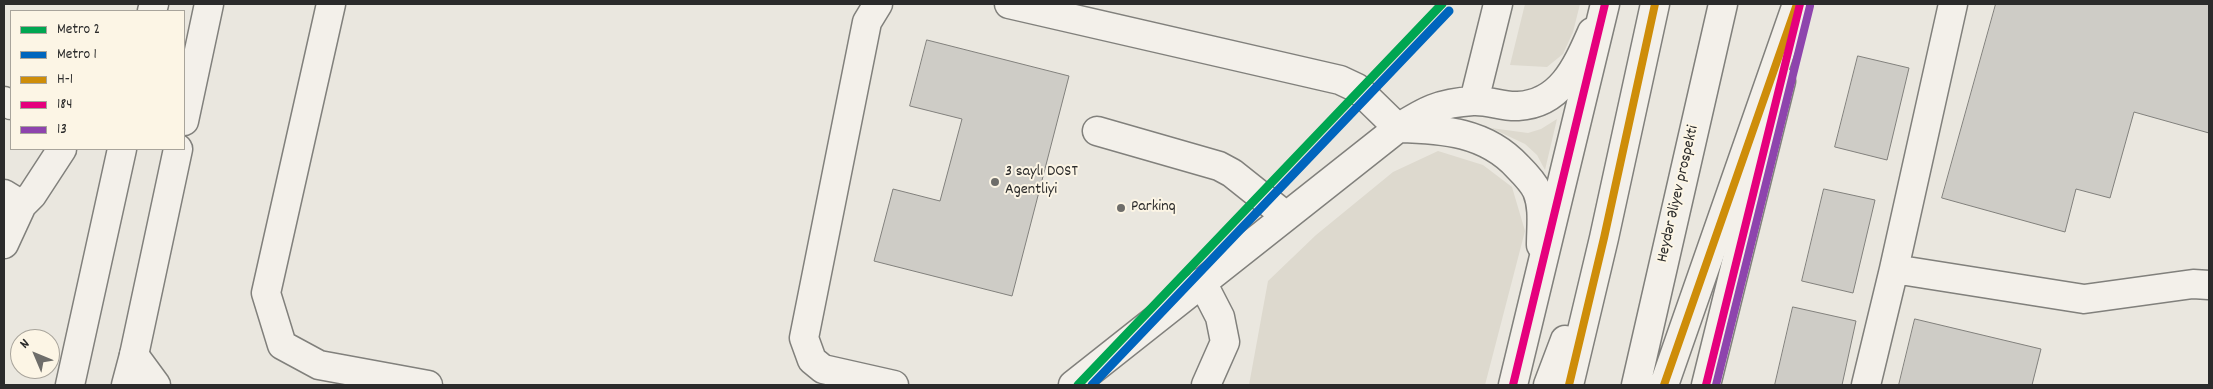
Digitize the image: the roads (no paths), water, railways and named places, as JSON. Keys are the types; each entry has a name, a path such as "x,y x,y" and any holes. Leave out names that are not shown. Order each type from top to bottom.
{"main road":[{"path":"185,116 209,4"},
{"path":"331,4 266,293 282,345 317,375 428,385"},
{"path":"878,4 867,22 804,338 812,360 823,369 894,385"},
{"path":"1009,4 1058,9 1340,80 1357,88 1398,128 1433,129 1472,137 1495,146 1513,161 1527,176 1537,191 1542,208 1541,271"},
{"path":"1474,101 1498,4"},
{"path":"1072,385 1398,128 1428,110 1447,104 1474,101 1518,106 1537,103 1553,95 1566,81 1578,62 1605,4"},
{"path":"1513,385 1605,4"},
{"path":"1569,385 1604,238 1655,4"},
{"name":"Heydər Əliyev prospekti","path":"1636,385 1723,4"},
{"path":"1664,385 1799,4"},
{"path":"1706,385 1799,4"},
{"path":"1866,385 1894,269 1952,4"},
{"path":"1097,131 1219,166 1232,173 1286,216"},
{"path":"4,244 13,200 32,196 61,150"},
{"path":"70,385 122,150"},
{"path":"126,385 178,150"},
{"path":"1548,385 1604,238"},
{"path":"1894,269 2084,299 2193,284 2209,285"},
{"path":"1202,282 1220,317 1225,342 1206,385"},
{"path":"134,355 156,385"}],"metro line":[{"name":"2","path":"1078,385 1442,4"},
{"name":"1","path":"1092,385 1449,11"}],"place":[{"name":"3 saylı DOST Agentliyi","path":"995,182"},
{"name":"Parkinq","path":"1121,208"}]}
